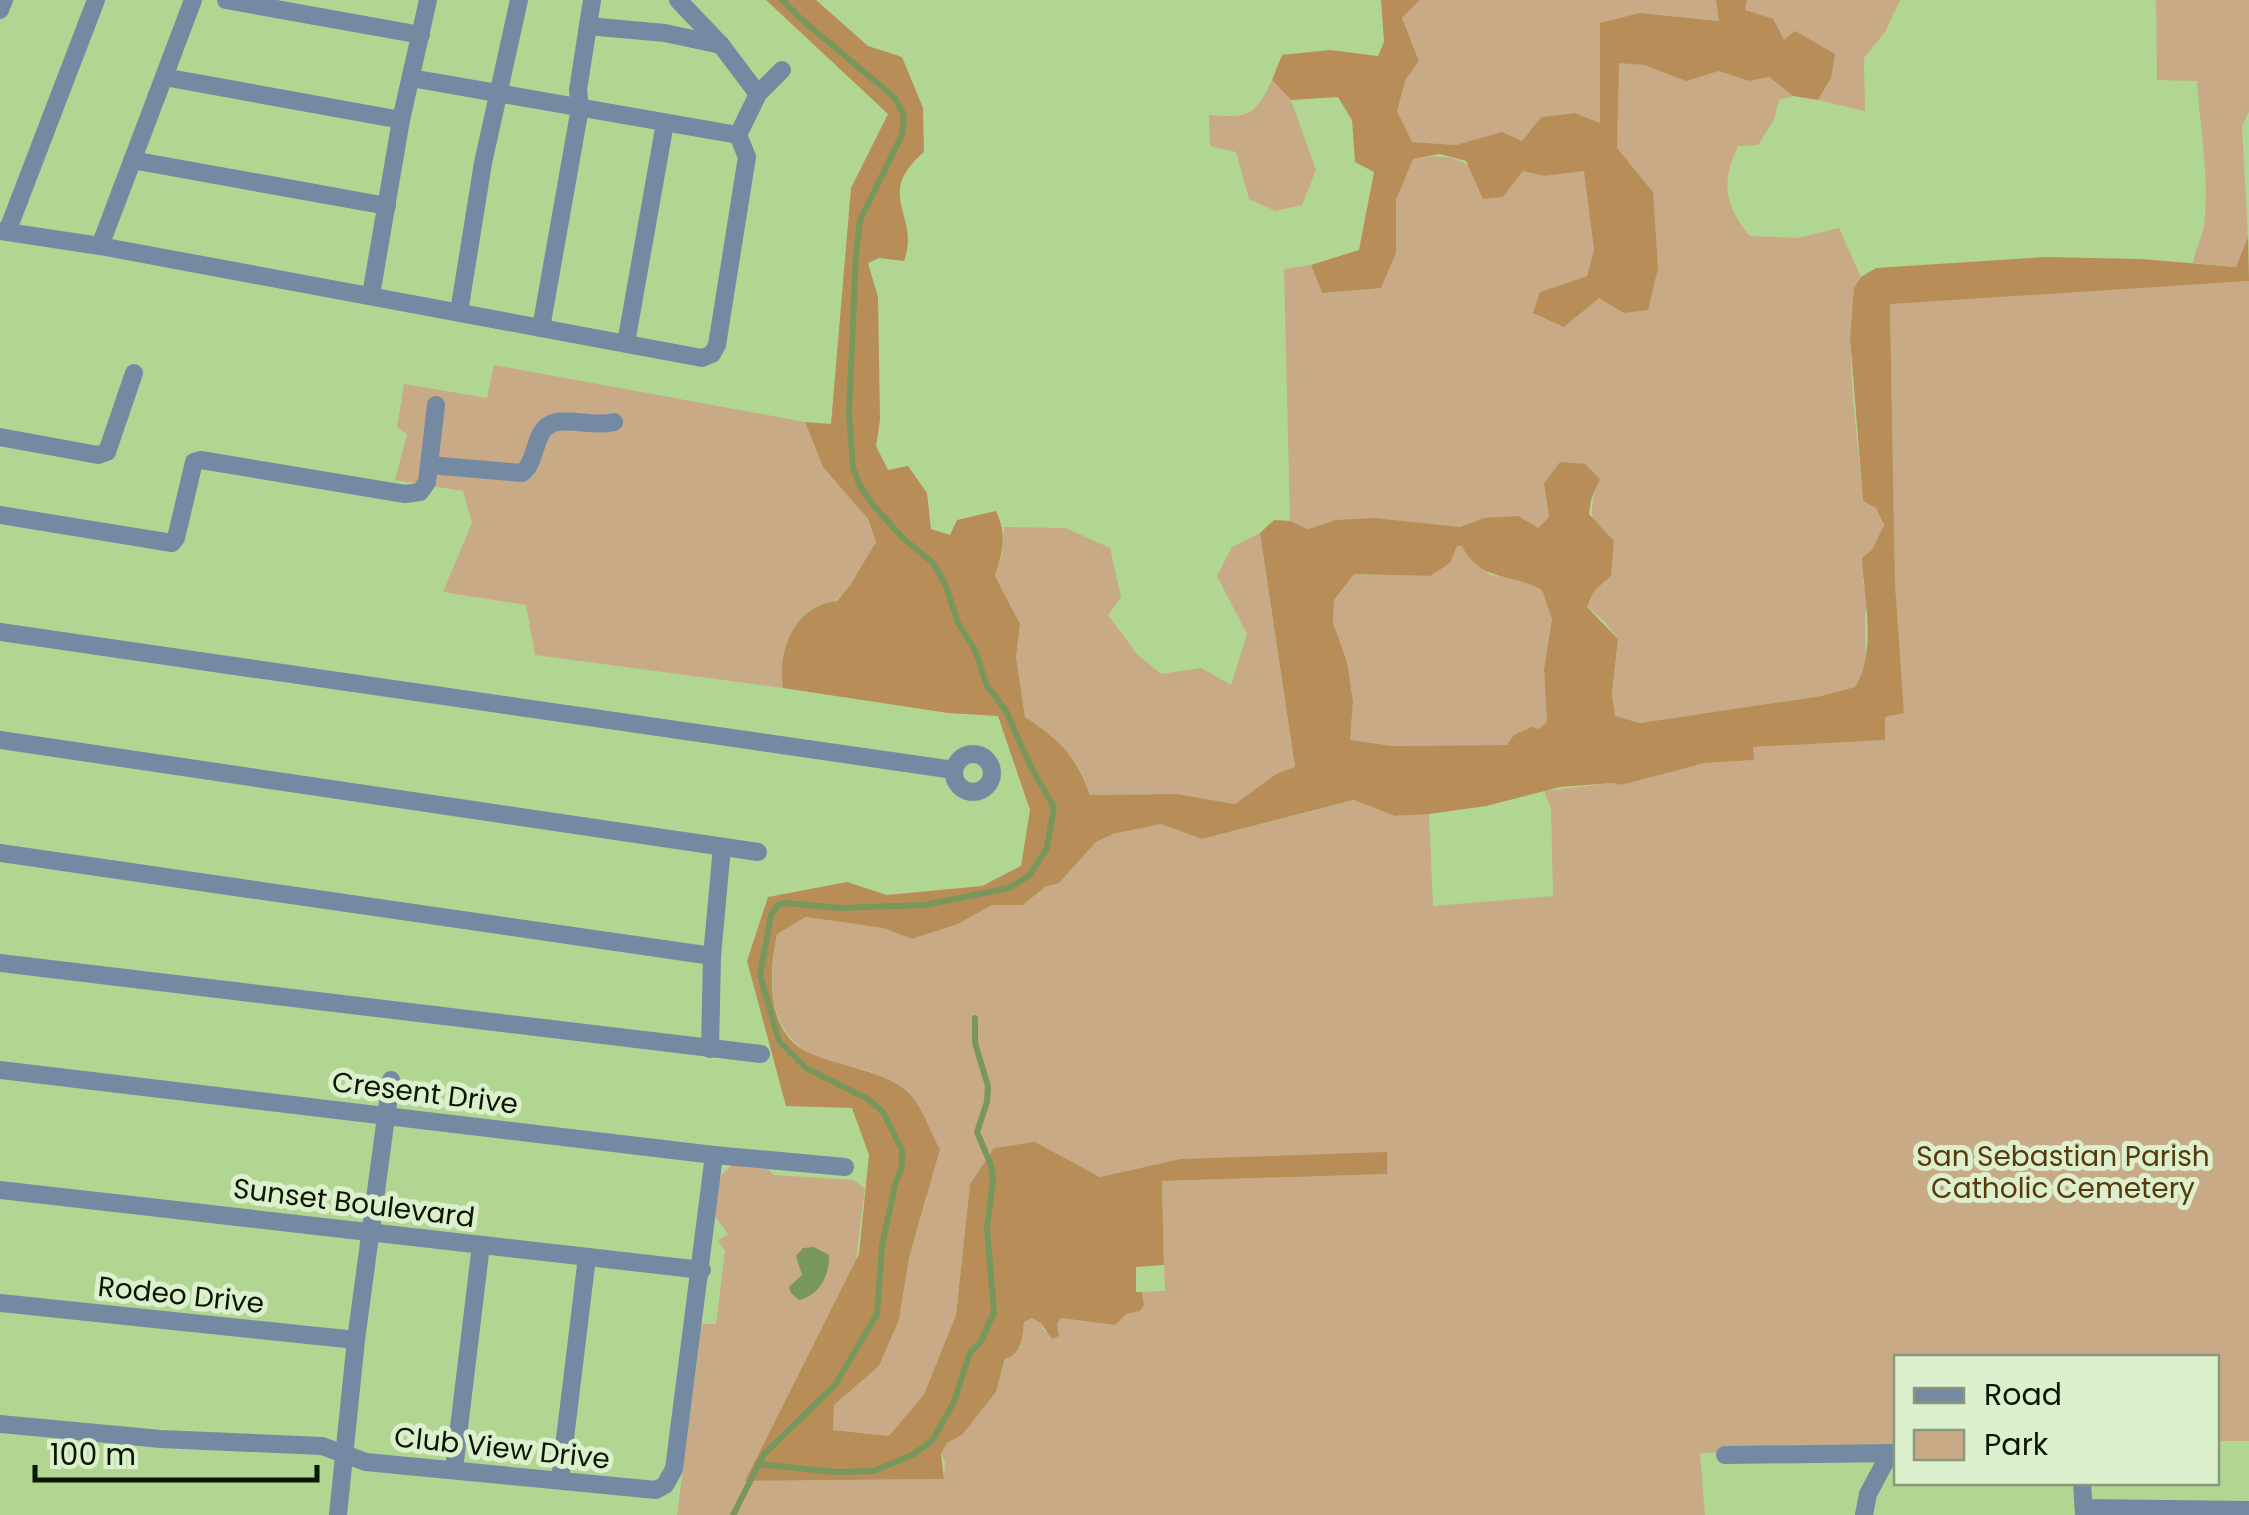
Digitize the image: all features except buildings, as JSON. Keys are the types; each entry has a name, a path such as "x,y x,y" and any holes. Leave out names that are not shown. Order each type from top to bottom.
{"street":[{"path":"0,10 4,0"},
{"path":"96,0 4,232 100,246 702,358 712,354 718,345 747,158 738,134 758,94 782,70"},
{"path":"100,246 193,0"},
{"path":"226,0 421,36"},
{"path":"371,295 401,120 428,0"},
{"path":"459,312 483,163 520,0"},
{"path":"541,328 580,108 578,90 592,0"},
{"path":"665,34 675,0 720,45 758,94"},
{"path":"588,26 665,34 720,45"},
{"path":"164,77 401,120"},
{"path":"412,78 738,134"},
{"path":"626,343 665,123"},
{"path":"132,160 387,206"},
{"path":"0,437 98,455 108,452 134,373"},
{"path":"0,515 172,543 194,462 201,460 405,494 420,492 426,482 436,405"},
{"path":"429,465 522,474 532,463 544,428 551,423 598,426 614,422"},
{"path":"0,632 954,770"},
{"path":"0,740 758,852"},
{"path":"710,1049 712,956 722,847"},
{"path":"0,854 712,956"},
{"path":"0,963 761,1054"},
{"name":"Cresent Drive","path":"0,1070 845,1168"},
{"path":"338,1515 356,1340 392,1080"},
{"name":"Club View Drive","path":"0,1424 229,1444 322,1446 366,1462 656,1490 670,1478 702,1270 714,1155"},
{"name":"Sunset Boulevard","path":"0,1190 702,1270"},
{"path":"454,1469 481,1246"},
{"path":"560,1480 587,1258"},
{"name":"Rodeo Drive","path":"0,1303 356,1340"},
{"path":"1724,1455 1893,1453"},
{"path":"1864,1515 1868,1494 1893,1453"},
{"path":"2082,1485 2083,1513 2249,1510"}],"green space":[{"path":"1420,0 1716,0 1720,21 1640,13 1600,63 1600,123 1575,113 1541,117 1522,141 1502,133 1456,145 1411,142 1397,111 1406,79 1419,61 1402,18"},
{"path":"1747,0 1900,0 1885,32 1864,58 1865,111 1818,100 1831,78 1745,10"},
{"path":"2156,0 2249,0 2249,111 2242,127 2248,237 2236,267 2193,263 2206,208 2197,81 2157,80"},
{"path":"1618,62 1644,65 1686,80 1719,71 1749,81 1769,77 1793,96 1779,100 1774,120 1758,145 1738,146 1729,171 1728,193 1735,214 1750,236 1798,238 1839,228 1861,277 1851,320 1855,418 1863,500 1876,508 1884,525 1863,580 1868,600 1866,669 1855,687 1821,696 1640,723 1615,716 1612,693 1618,639 1587,607 1594,591 1611,576 1592,517 1600,479 1560,462 1544,483 1549,517 1538,528 1484,518 1460,527 1336,520 1308,529 1290,521 1284,269 1311,265 1322,293 1396,253 1396,200 1412,159 1442,157 1464,163 1503,197 1523,171 1544,176 1585,170 1594,250 1587,276 1540,292 1564,327 1599,297 1624,313 1653,192 1617,148"},
{"path":"1272,80 1291,100 1316,170 1302,205 1275,211 1249,199 1236,152 1210,146 1209,115 1249,112"},
{"name":"San Sebastian Parish Catholic Cemetery","path":"2249,281 2249,1441 2219,1441 2219,1355 1894,1355 1894,1448 1700,1453 1705,1515 677,1515 702,1324 716,1324 725,1251 718,1241 728,1234 714,1215 718,1178 733,1164 768,1169 774,1175 853,1180 865,1188 856,1261 746,1481 944,1479 945,1462 941,1454 947,1443 962,1435 996,1392 1006,1358 1021,1347 1024,1322 1032,1318 1041,1323 1045,1332 1061,1318 1115,1325 1125,1314 1140,1311 1144,1305 1142,1292 1165,1291 1162,1181 1386,1174 1180,1159 1100,1177 1035,1142 970,1184 956,1315 924,1394 889,1436 833,1430 834,1405 879,1366 899,1320 909,1258 927,1197 872,1072 811,1054 783,1026 772,982 777,934 806,917 883,928 912,939 958,924 992,905 1023,905 1045,887 1059,883 1096,842 1112,834 1161,824 1202,839 1355,800 1395,816 1429,814 1433,906 1553,896 1551,809 1544,791 1621,785 1705,763 1753,760 1752,747 1884,740 1884,717 1904,713 1895,583 1890,303"},
{"path":"494,365 805,422 823,467 868,519 876,542 836,601 821,604 799,620 786,645 783,688 535,655 526,605 443,592 472,523 463,491 395,480 407,434 397,427 404,384 487,398"},
{"path":"1004,527 1066,528 1110,548 1121,597 1108,615 1137,654 1161,674 1201,668 1231,685 1247,634 1217,576 1232,547 1260,533 1295,768 1276,774 1235,804 1177,794 1090,795 1080,770 1065,750 1025,717 1016,657 1020,624 995,576 1002,555"},
{"path":"1456,546 1462,546 1490,575 1522,579 1542,590 1552,618 1544,669 1547,722 1507,745 1393,746 1350,740 1353,702 1333,623 1334,600 1354,574 1430,576"}],"shaded area":[{"path":"766,0 816,0 868,46 902,57 923,108 924,152 909,167 900,193 908,245 904,261 879,258 868,263 878,297 880,420 876,446 888,470 908,466 927,493 931,529 950,535 957,520 996,511 1003,543 995,576 1020,624 1016,657 1025,717 1065,750 1090,795 1177,794 1235,804 1276,774 1295,767 1260,533 1274,520 1290,521 1308,529 1336,520 1374,518 1460,527 1484,518 1518,516 1538,528 1549,517 1544,483 1560,462 1585,464 1600,479 1589,514 1614,541 1611,576 1594,591 1587,607 1618,639 1612,693 1615,716 1640,723 1821,696 1855,687 1862,674 1867,642 1862,558 1872,550 1884,525 1876,508 1863,501 1850,337 1854,288 1861,277 1876,268 2045,257 2141,259 2236,267 2248,237 2249,281 1890,304 1895,583 1904,713 1885,717 1885,740 1753,747 1754,760 1705,763 1621,785 1560,787 1486,806 1429,814 1395,816 1354,800 1202,839 1161,824 1113,834 1096,842 1059,883 1045,887 1023,905 992,905 958,924 912,939 883,928 806,917 777,934 772,984 777,1017 784,1031 809,1053 881,1076 904,1089 920,1108 940,1149 909,1258 899,1320 879,1366 834,1405 833,1430 889,1436 924,1394 956,1315 970,1184 994,1148 1035,1142 1100,1177 1180,1159 1387,1152 1387,1174 1162,1181 1164,1265 1136,1267 1136,1292 1142,1292 1144,1305 1140,1311 1126,1314 1115,1325 1061,1318 1057,1323 1059,1336 1052,1339 1041,1323 1032,1318 1024,1322 1020,1345 1005,1359 996,1392 962,1435 947,1443 941,1454 944,1479 745,1481 859,1254 869,1155 852,1108 786,1106 747,961 768,897 847,882 887,895 982,886 1021,866 1030,810 998,716 948,713 783,688 786,645 799,621 822,604 837,601 876,542 868,519 823,467 805,422 831,424 851,188 888,114","holes":["1457,546 1462,546 1487,571 1542,590 1552,619 1544,669 1547,722 1539,729 1532,727 1514,735 1507,745 1393,746 1350,740 1353,702 1347,662 1333,623 1334,600 1354,574 1430,576 1450,563"]},
{"path":"1381,0 1420,0 1402,18 1419,61 1406,79 1397,111 1412,142 1456,145 1502,132 1522,141 1541,117 1575,113 1600,123 1600,23 1640,13 1719,21 1716,0 1747,0 1745,10 1773,19 1784,40 1795,31 1835,54 1831,78 1818,100 1793,96 1769,77 1749,81 1719,71 1686,81 1644,65 1619,63 1617,148 1653,192 1658,268 1648,310 1624,313 1599,298 1564,327 1533,313 1540,292 1587,276 1594,250 1584,171 1544,176 1523,171 1503,197 1483,199 1466,161 1440,154 1413,159 1396,200 1396,253 1381,288 1322,293 1311,265 1359,250 1374,172 1355,162 1352,120 1338,97 1291,100 1272,80 1282,55 1330,50 1378,56 1384,42"},
{"path":"814,1247 829,1255 828,1270 818,1289 799,1300 789,1287 802,1275 796,1256 803,1248"}],"waterway":[{"path":"733,1515 764,1454 835,1385 877,1314 882,1246 902,1166 902,1150 883,1112 868,1099 806,1068 779,1041 760,975 771,915 778,905 785,903 840,908 925,905 1009,888 1030,875 1047,848 1054,807 1005,709 987,686 975,650 958,623 934,564 873,505 853,468 849,412 860,220 902,135 904,115 894,97 782,0"},
{"path":"758,1464 836,1472 874,1471 912,1455 932,1441 954,1402 970,1352 981,1342 994,1312 987,1229 993,1180 977,1132 988,1086 975,1043 975,1018"}]}
